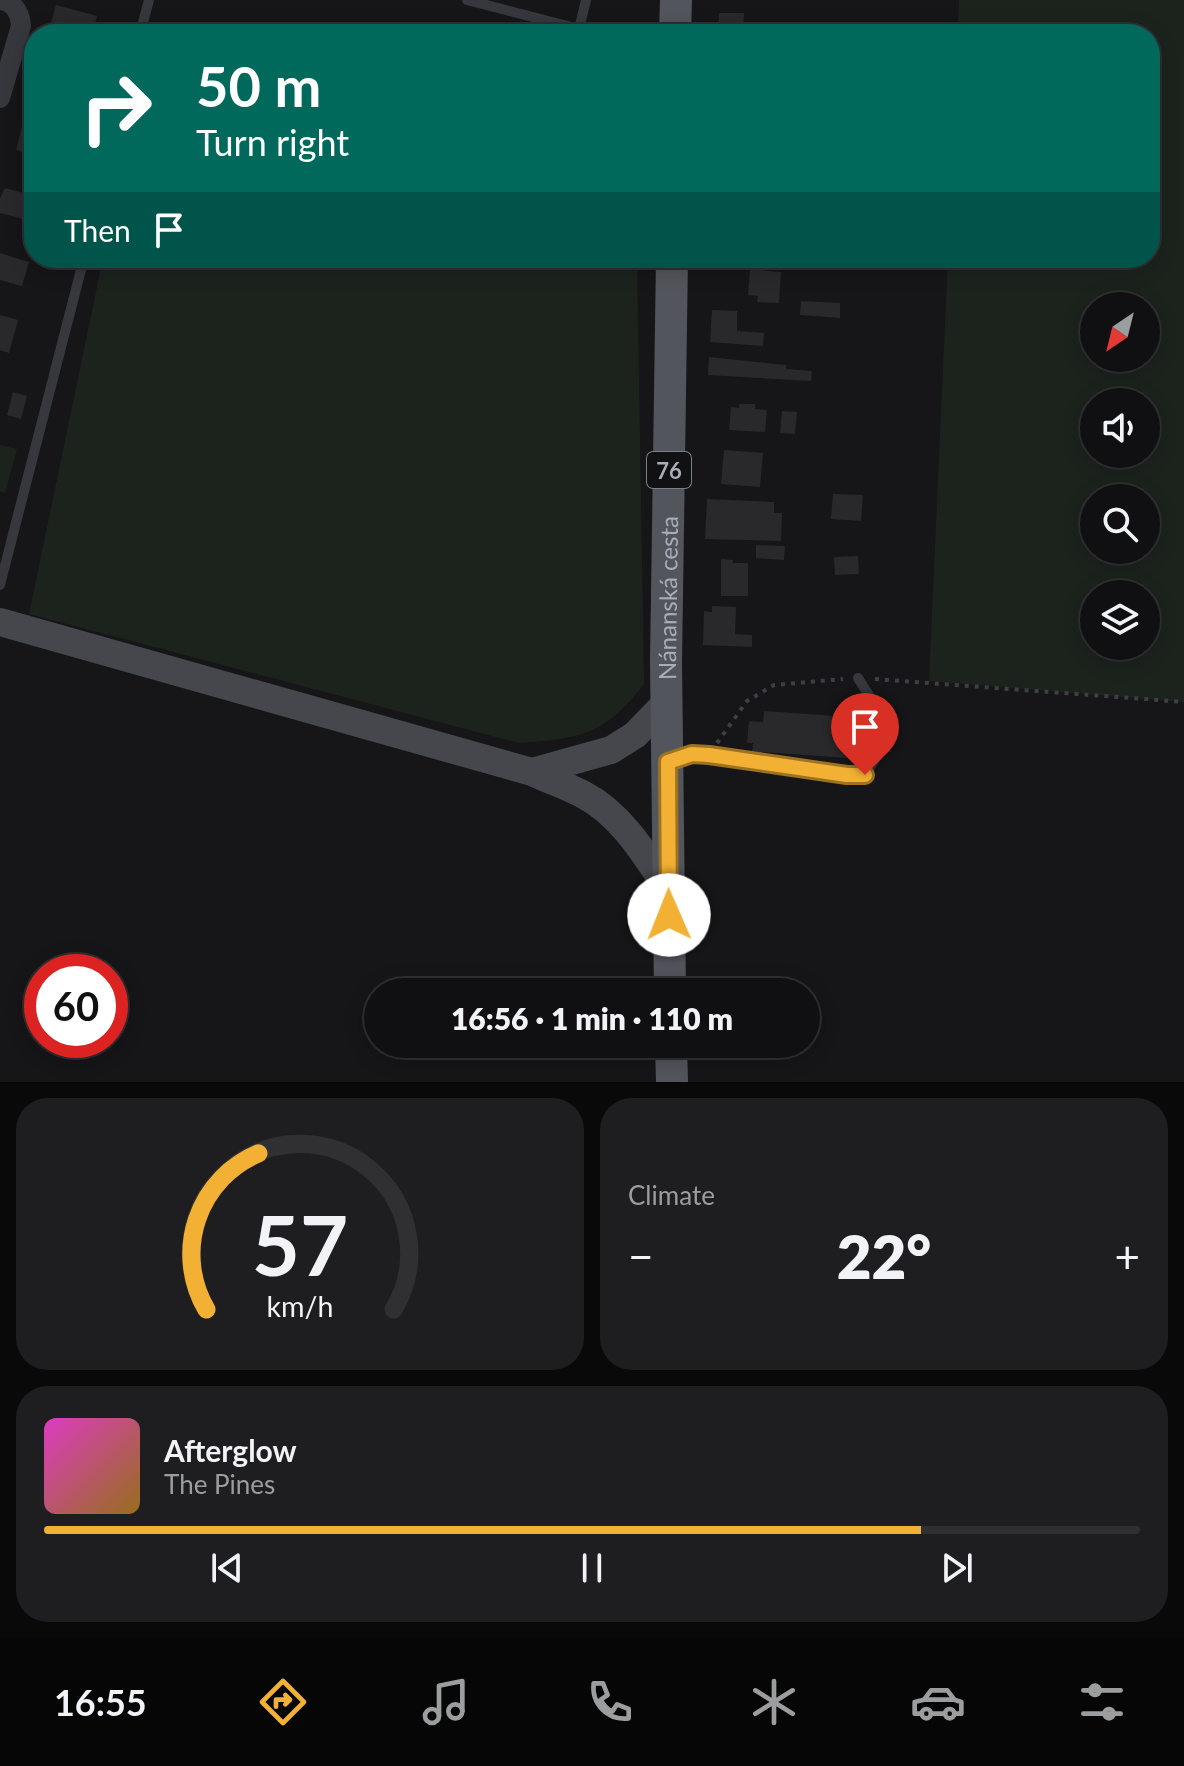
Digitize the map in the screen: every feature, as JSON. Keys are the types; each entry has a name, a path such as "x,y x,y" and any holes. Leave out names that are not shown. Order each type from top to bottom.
{"main road":[{"path":"675,24 676,0"},
{"name":"Nánanská cesta","path":"668,889 672,268"},
{"path":"0,622 532,772 586,795 609,814 644,854 668,889"},
{"path":"532,772 611,750 635,735 667,702"},
{"name":"76","path":"668,889 670,978"},
{"path":"671,1058 672,1082"}],"street":[{"path":"0,98 21,26 20,15 11,3 2,0"}],"lane":[{"path":"143,24 149,0"},
{"path":"467,0 560,24"},
{"path":"580,24 586,0"},
{"path":"0,585 81,268"},
{"path":"668,762 692,754 709,755 865,775 883,747 881,714 858,678"}],"path":[{"path":"709,755 747,701 774,685 858,678 1184,702"}],"shaded area":[{"path":"959,0 1184,0 1184,702 929,681 948,268 1160,268 1160,24 958,24"},
{"path":"101,268 637,268 644,684 603,724 575,736 519,743 29,614"},
{"path":"0,445 17,449 5,493 0,491"}],"building":[{"path":"56,5 97,16 95,24 51,24"},
{"path":"719,13 744,13 743,24 718,24"},
{"path":"22,127 24,128 24,152 16,150"},
{"path":"5,188 24,193 24,219 0,213 0,198"},
{"path":"0,253 24,260 24,268 27,268 22,286 0,280"},
{"path":"750,269 781,272 779,303 757,302 758,296 748,295"},
{"path":"801,301 840,303 840,318 800,315"},
{"path":"712,310 737,311 737,331 764,333 763,346 710,342"},
{"path":"0,315 18,320 9,353 0,350"},
{"path":"709,357 786,365 786,369 812,371 811,381 708,375"},
{"path":"13,392 27,396 21,419 7,415"},
{"path":"739,404 755,404 755,409 767,410 765,432 729,430 731,407 739,408"},
{"path":"782,411 797,412 795,434 780,433"},
{"path":"724,450 763,453 760,487 721,484"},
{"path":"833,494 863,495 861,521 831,519"},
{"path":"707,499 774,502 774,513 782,513 781,541 705,539"},
{"path":"756,545 785,546 784,560 756,558"},
{"path":"858,556 859,574 835,575 834,557"},
{"path":"721,559 748,563 748,596 721,596"},
{"path":"712,606 736,607 735,634 752,635 752,647 703,645 704,611 712,612"},
{"path":"764,711 865,718 862,759 762,752 762,756 752,755 753,743 747,743 749,721 763,722"}],"route":[{"path":"669,915 668,762 692,754 709,755 865,775"}]}
